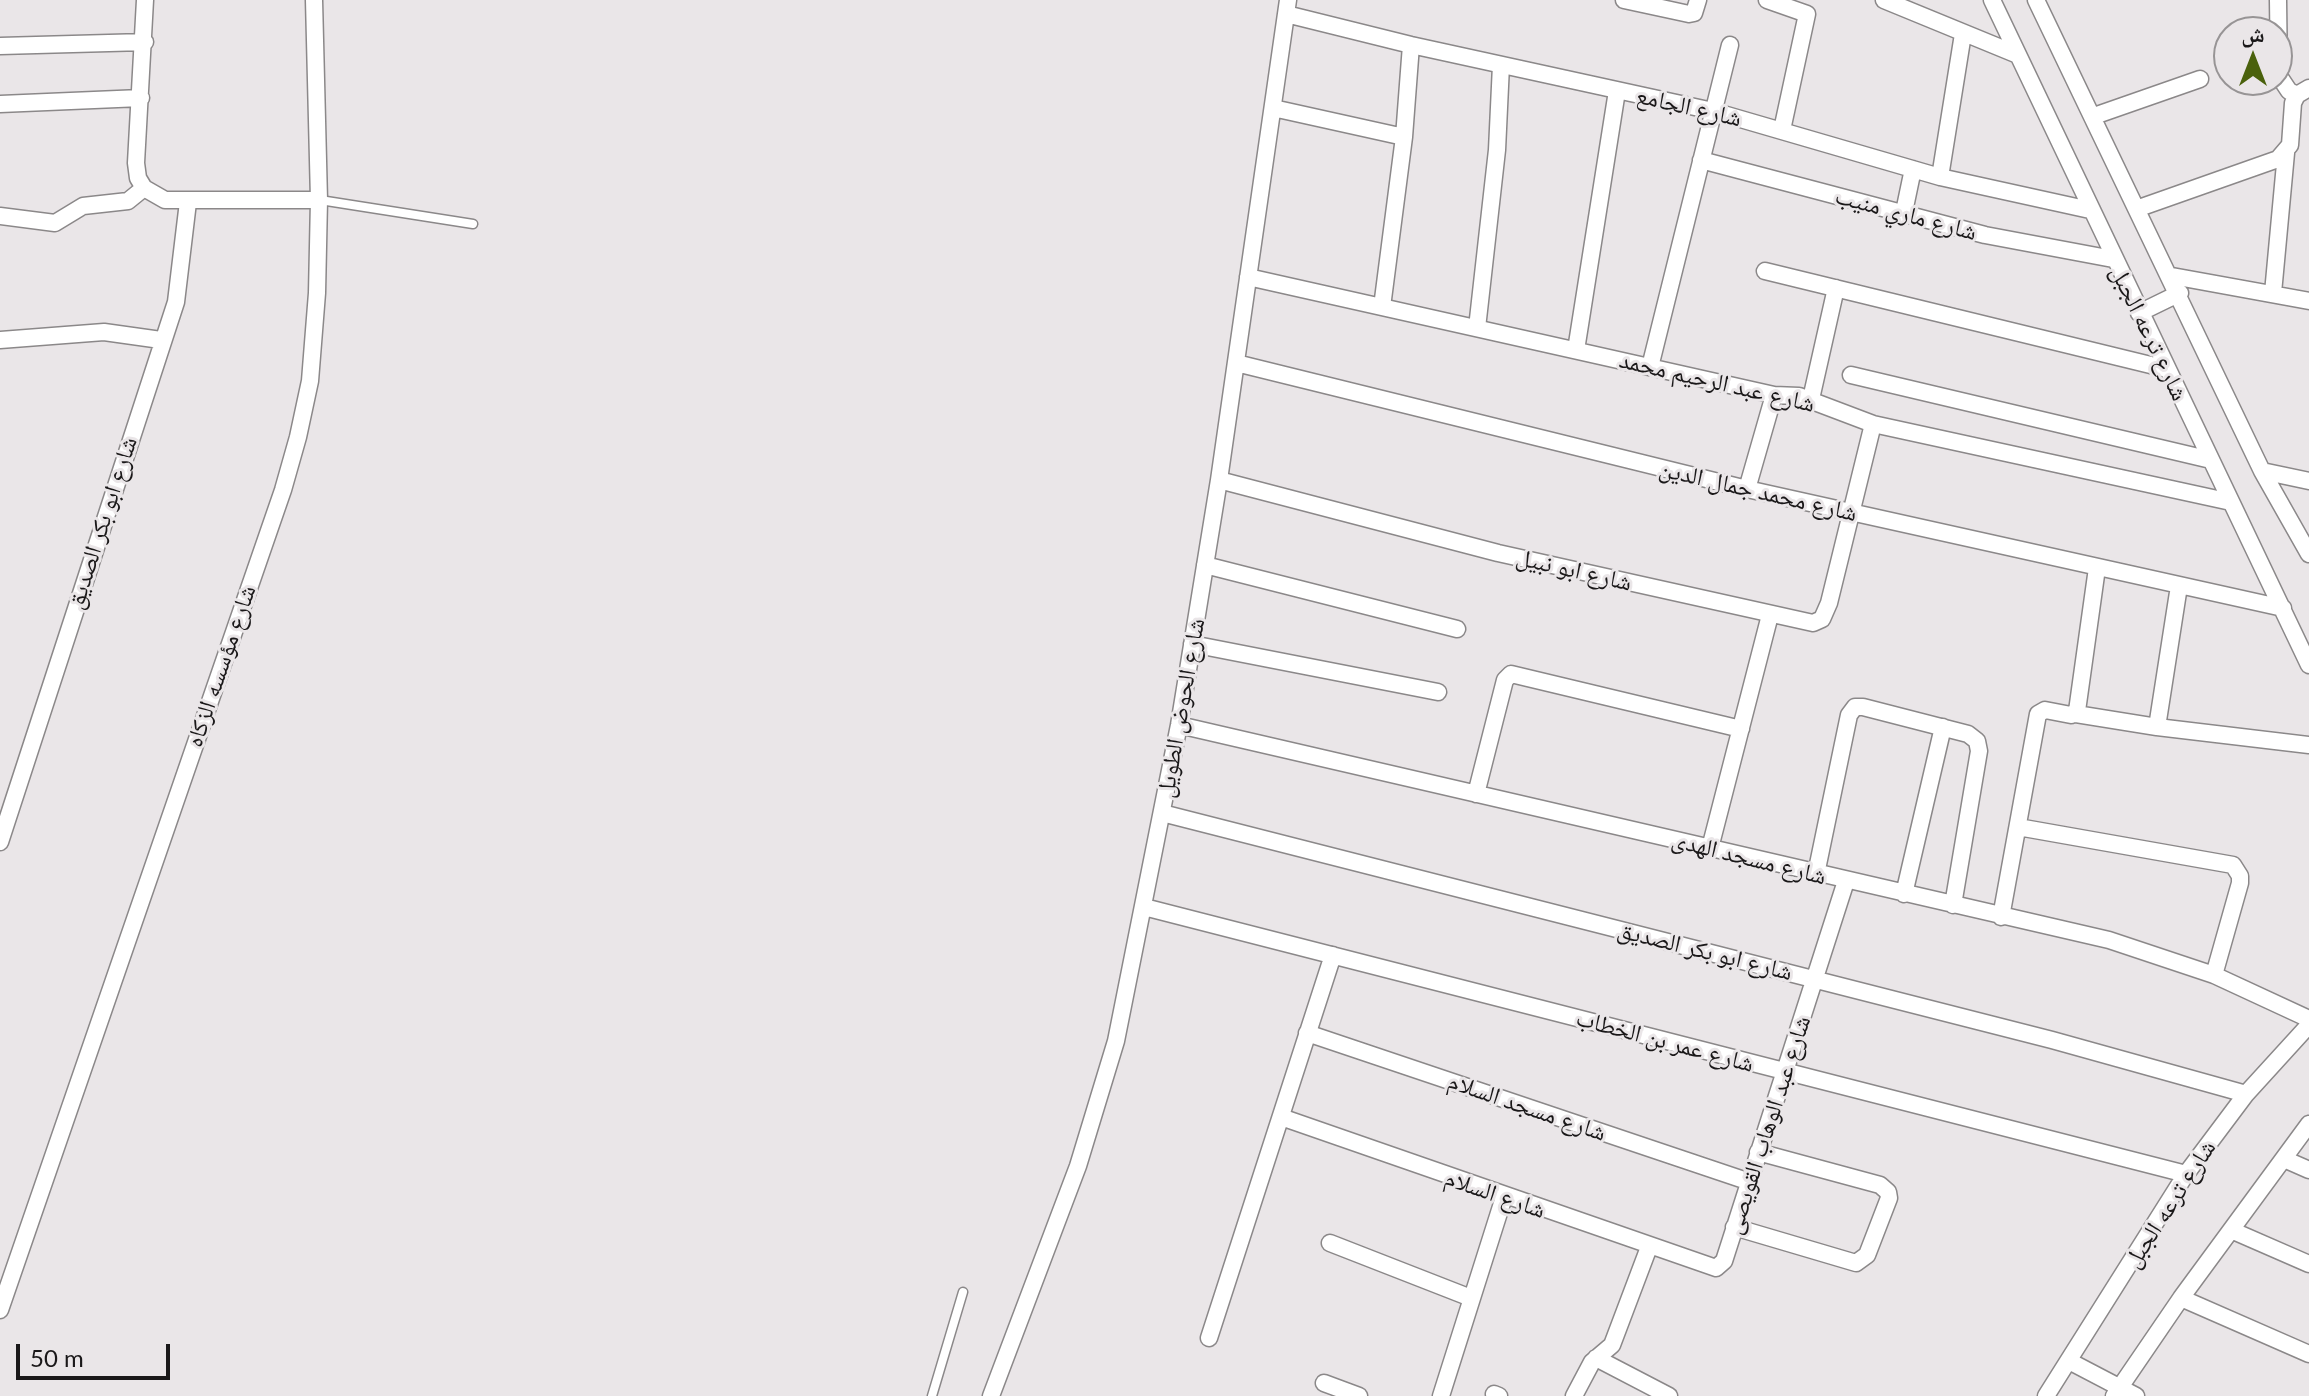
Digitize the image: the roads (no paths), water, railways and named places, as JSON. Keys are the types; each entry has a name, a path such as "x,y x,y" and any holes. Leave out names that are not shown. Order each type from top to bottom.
{"street":[{"path":"145,0 136,163 138,178 144,188 165,200 188,202 319,200"},
{"name":"شارع مؤسسه الزكاه","path":"0,1310 16,1272 287,477 310,381 319,200 314,0"},
{"path":"1624,0 1689,14 1695,12 1698,0"},
{"path":"1767,0 1804,11 1807,17 1782,130"},
{"path":"1884,0 2018,55"},
{"name":"شارع ترعه الجبل","path":"1992,0 2309,665"},
{"name":"شارع ترعه الجبل","path":"2036,0 2172,276 2262,471 2309,554"},
{"path":"2273,293 2291,112 2303,92 2283,84 2279,76 2278,0"},
{"name":"شارع الجامع","path":"1287,7 1411,45 1713,111 1940,177 2090,210"},
{"name":"شارع الحوض الطويل","path":"991,1396 1092,1125 1116,1041 1179,725 1219,480 1287,7"},
{"path":"1940,177 1963,34"},
{"path":"0,46 145,42"},
{"path":"1382,307 1404,137 1411,45"},
{"path":"1650,367 1730,45"},
{"path":"1477,328 1497,150 1501,65"},
{"path":"2094,116 2200,79"},
{"path":"1576,350 1617,91"},
{"path":"0,104 141,98"},
{"path":"1273,108 1404,137"},
{"path":"2139,208 2286,153"},
{"name":"شارع ماري منيب","path":"1701,160 2037,248 2113,259"},
{"path":"1904,212 1913,169"},
{"path":"0,216 55,223 83,206 128,201 144,188"},
{"name":"شارع ابو بكر الصديق","path":"0,842 161,340 176,302 188,202"},
{"path":"1765,271 2167,369"},
{"path":"2172,276 2309,301"},
{"name":"شارع عبد الرحيم محمد","path":"1248,277 1774,395 1811,399 1873,424 2231,502"},
{"path":"1811,399 1836,288"},
{"path":"2139,313 2180,293"},
{"path":"0,340 104,332 161,340"},
{"name":"شارع محمد جمال الدين","path":"1236,363 1747,489 2283,608"},
{"path":"1851,375 2211,460"},
{"path":"1747,489 1774,395"},
{"path":"1850,513 1873,424"},
{"path":"2262,471 2309,481"},
{"name":"شارع ابو نبيل","path":"1219,480 1498,553 1804,623 1822,619 1850,513"},
{"path":"1205,565 1457,629"},
{"path":"2076,714 2097,568"},
{"path":"2157,727 2179,586"},
{"path":"1710,848 1770,615"},
{"path":"1192,644 1438,692"},
{"path":"1476,794 1505,680 1511,674 1741,729"},
{"path":"1816,874 1849,715 1855,707 1863,707 1973,737 1979,746 1953,905"},
{"path":"2001,917 2038,714 2045,710 2309,745"},
{"name":"شارع مسجد الهدى","path":"1179,725 2109,940 2214,975 2309,1022"},
{"path":"1904,894 1943,727"},
{"name":"شارع ابو بكر الصديق","path":"1162,813 1817,980 2246,1094"},
{"path":"2018,827 2233,865 2240,876 2240,883 2214,975"},
{"name":"شارع عبد الوهاب القويصى","path":"1710,1268 1724,1261 1747,1181 1817,980 1846,881"},
{"name":"شارع عمر بن الخطاب","path":"1144,907 2186,1174"},
{"path":"1209,1338 1333,955"},
{"name":"شارع ترعه الجبل","path":"2046,1396 2186,1174 2246,1094 2309,1022"},
{"name":"شارع مسجد السلام","path":"1307,1033 1747,1181"},
{"name":"شارع السلام","path":"1281,1117 1710,1268"},
{"path":"2117,1392 2181,1298 2309,1124"},
{"path":"1734,1227 1856,1263 1867,1255 1889,1198 1888,1192 1880,1185 1758,1152"},
{"path":"2284,1159 2309,1170"},
{"path":"1441,1396 1504,1197"},
{"path":"2231,1230 2309,1264"},
{"path":"1330,1243 1471,1298"},
{"path":"1574,1396 1596,1358 1612,1345 1649,1247"},
{"path":"2181,1298 2309,1354"},
{"path":"1596,1358 1669,1396"},
{"path":"2069,1361 2117,1392 2136,1396"},
{"path":"1324,1383 1359,1396"}],"lane":[{"path":"319,200 473,224"},
{"path":"932,1396 963,1292"}]}
